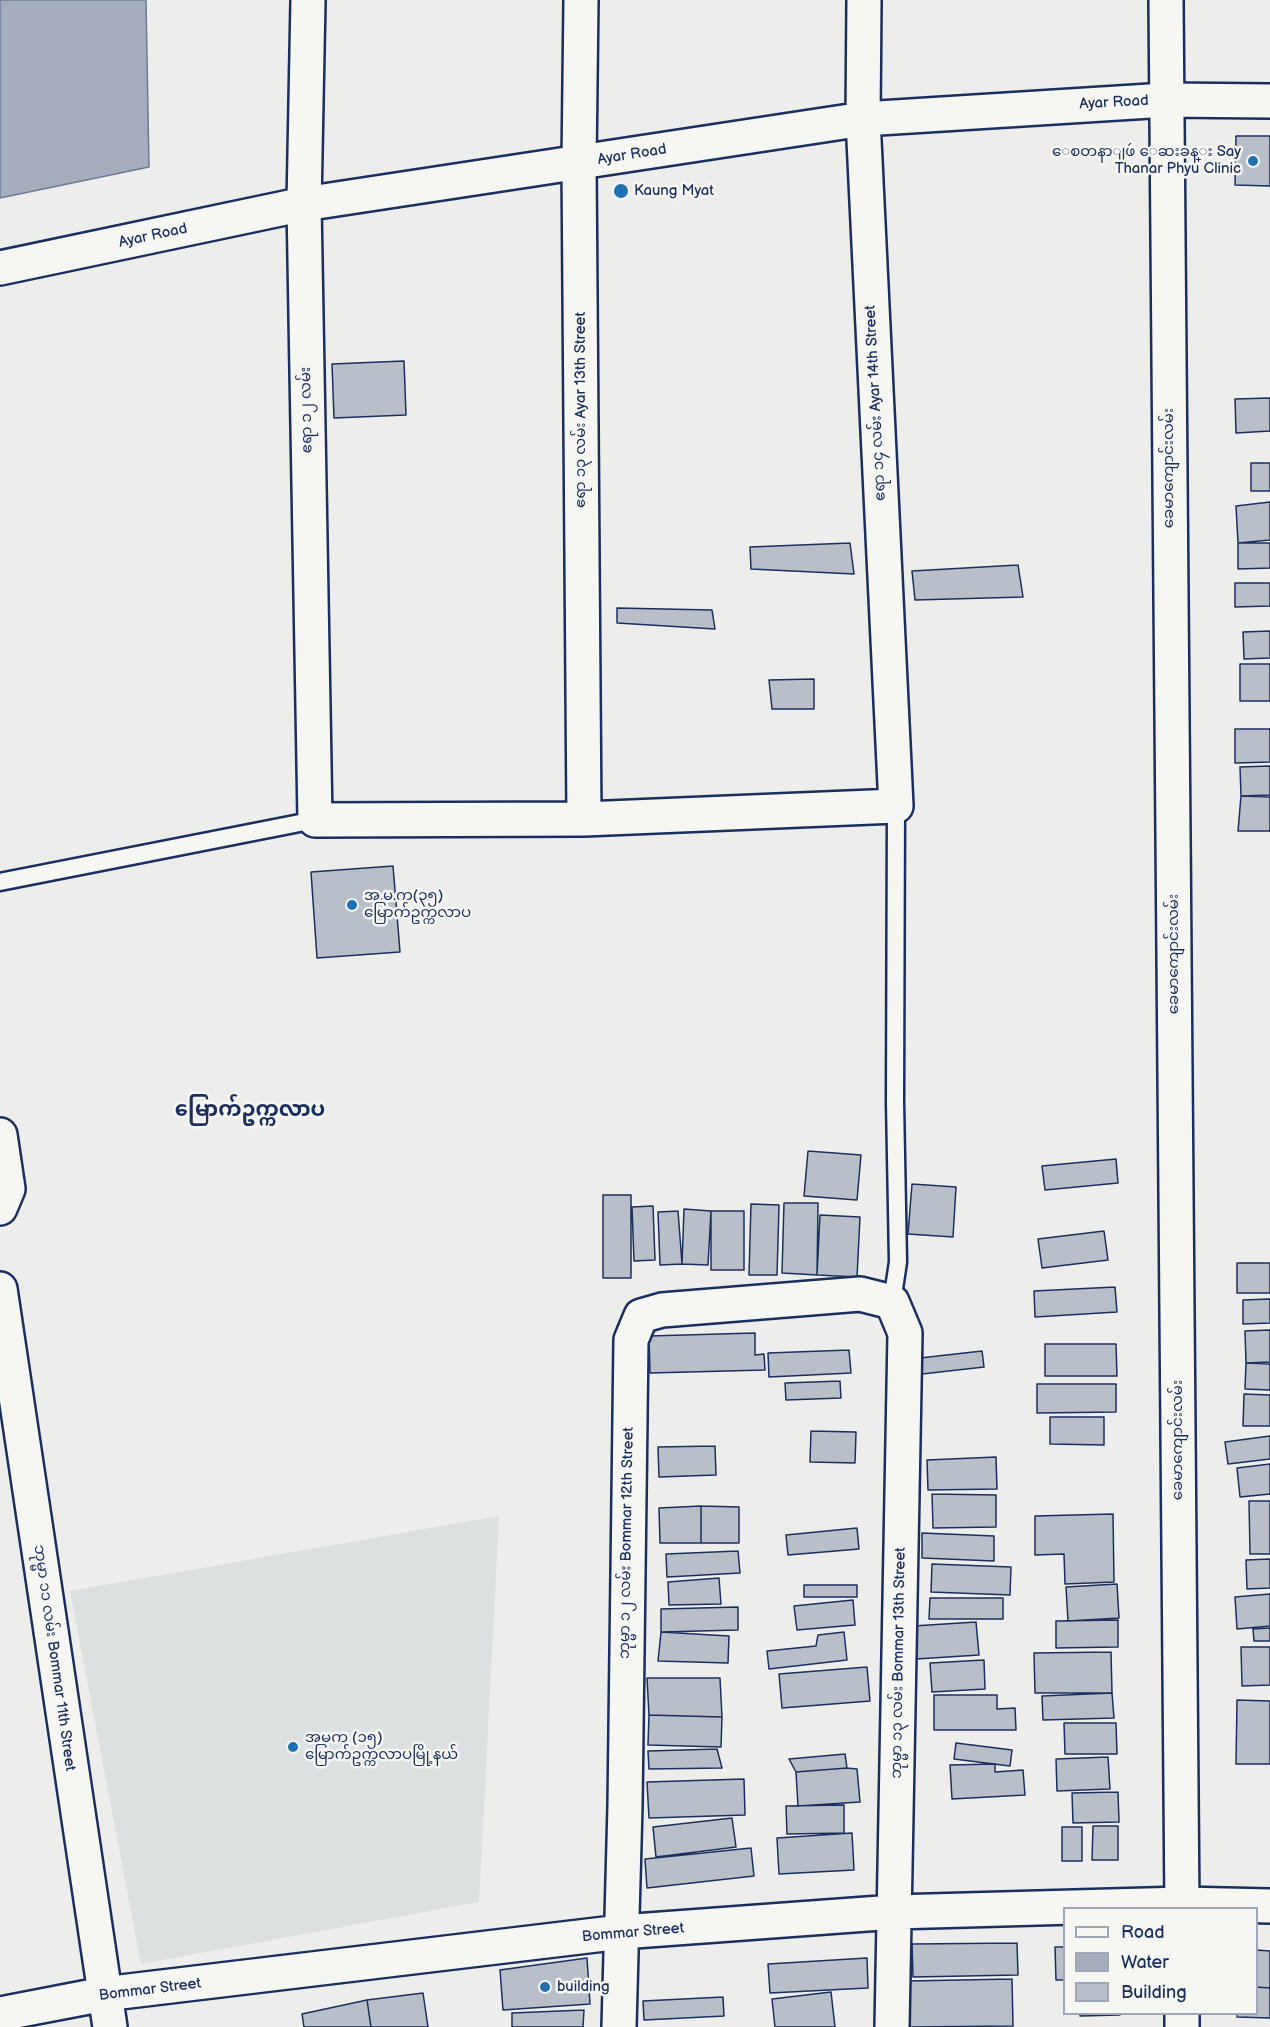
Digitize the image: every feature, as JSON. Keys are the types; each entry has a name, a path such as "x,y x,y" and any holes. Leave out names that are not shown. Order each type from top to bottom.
{"street":[{"name":"ဧရာ ၁၂ လမ်း","path":"308,0 304,204 315,820"},
{"name":"ဧရာ ၁၃ လမ်း Ayar 13th Street","path":"581,0 579,163 584,819"},
{"name":"ဧရာ ၁၄ လမ်း Ayar 14th Street","path":"864,0 862,119 896,806"},
{"name":"ခေမာကျောင်းလမ်း","path":"1166,0 1182,1906"},
{"name":"Ayar Road","path":"0,268 304,204 862,119 1166,100 1270,100"},
{"path":"315,820 584,819 896,806"},
{"path":"0,1135 8,1189 0,1208"},
{"name":"ဘုမ္မာ ၁၁ လမ်း Bommar 11th Street","path":"0,1289 110,2027"},
{"name":"ဘုမ္မာ ၁၂ လမ်း Bommar 12th Street","path":"619,2027 625,1806 628,1372 631,1340 640,1316 662,1310 860,1294 892,1302"},
{"name":"ဘုမ္မာ ၁၃ လမ်း Bommar 13th Street","path":"891,2027 905,1333 892,1302"},
{"name":"Bommar Street","path":"1134,1907 1270,1906"},
{"name":"Bommar Street","path":"0,2014 104,1994 621,1932 894,1912 1063,1908"}],"lane":[{"path":"892,1302 898,1262 895,1102 896,806"},
{"path":"0,882 315,820"}],"shaded area":[{"name":"အမက (၁၅) မြောက်ဥက္ကလာပမြို့နယ်","path":"499,1516 479,1902 141,1964 70,1591"}],"water":[{"path":"0,0 146,0 149,167 0,198"}],"building":[{"name":"ေစတနာျဖဴ ေဆးခန္း Say Thanar Phyu Clinic","path":"1236,136 1270,136 1270,186 1235,185"},
{"path":"404,361 406,415 334,418 332,364"},
{"path":"1270,398 1270,431 1236,433 1235,399"},
{"path":"1251,463 1270,463 1270,491 1251,491"},
{"path":"1270,502 1270,540 1238,543 1236,506"},
{"path":"850,543 854,574 751,569 750,547"},
{"path":"1238,543 1270,543 1270,568 1238,569"},
{"path":"1018,565 1023,597 915,600 912,571"},
{"path":"1235,583 1270,583 1270,606 1235,607"},
{"path":"617,608 712,610 715,629 617,623"},
{"path":"1270,631 1270,658 1244,659 1243,632"},
{"path":"1240,664 1270,664 1270,701 1240,701"},
{"path":"814,679 814,709 772,709 769,680"},
{"path":"1235,729 1270,729 1270,762 1235,763"},
{"path":"1270,766 1270,795 1241,796 1240,767"},
{"path":"1241,796 1270,797 1270,831 1238,831"},
{"name":"အ.မ.က(၃၅) မြောက်ဥက္ကလာပ","path":"393,866 400,952 317,958 311,872"},
{"path":"808,1151 861,1155 857,1200 804,1196"},
{"path":"1116,1159 1118,1183 1045,1190 1042,1166"},
{"path":"912,1184 956,1187 953,1237 908,1234"},
{"path":"603,1195 631,1195 631,1278 603,1278"},
{"path":"784,1203 818,1203 817,1275 782,1273"},
{"path":"751,1204 779,1205 777,1275 749,1275"},
{"path":"653,1206 655,1260 634,1261 632,1207"},
{"path":"684,1209 711,1211 708,1265 682,1264"},
{"path":"678,1211 682,1264 660,1265 658,1212"},
{"path":"711,1211 744,1211 744,1270 711,1270"},
{"path":"820,1215 860,1217 857,1277 817,1275"},
{"path":"1104,1231 1108,1260 1042,1268 1038,1239"},
{"path":"1237,1263 1270,1263 1270,1293 1237,1293"},
{"path":"1115,1287 1117,1312 1035,1317 1034,1291"},
{"path":"1270,1299 1270,1323 1243,1324 1243,1300"},
{"path":"1270,1330 1270,1362 1246,1363 1245,1331"},
{"path":"755,1333 755,1355 764,1354 765,1370 650,1373 649,1336"},
{"path":"1045,1344 1116,1344 1117,1376 1045,1376"},
{"path":"849,1350 851,1373 769,1377 768,1353"},
{"path":"982,1351 984,1367 922,1374 920,1358"},
{"path":"1246,1363 1270,1364 1270,1390 1245,1389"},
{"path":"840,1381 841,1398 786,1400 785,1383"},
{"path":"1037,1384 1116,1384 1116,1412 1037,1413"},
{"path":"1244,1394 1270,1395 1270,1426 1243,1426"},
{"path":"1050,1417 1104,1417 1104,1445 1050,1444"},
{"path":"811,1431 856,1432 855,1463 810,1462"},
{"path":"1270,1436 1270,1459 1228,1464 1225,1442"},
{"path":"715,1446 716,1475 659,1477 658,1447"},
{"path":"996,1457 997,1489 928,1490 927,1460"},
{"path":"1270,1464 1270,1494 1240,1497 1237,1468"},
{"path":"932,1494 996,1495 996,1527 933,1528"},
{"path":"1249,1501 1270,1501 1270,1554 1250,1554"},
{"path":"701,1506 701,1543 660,1543 659,1508"},
{"path":"701,1506 739,1507 739,1543 701,1543"},
{"path":"1113,1514 1114,1582 1065,1584 1064,1554 1035,1555 1035,1516"},
{"path":"857,1528 859,1549 788,1555 786,1535"},
{"path":"922,1533 994,1536 994,1561 922,1558"},
{"path":"738,1551 740,1573 667,1577 666,1554"},
{"path":"1270,1559 1270,1588 1247,1589 1246,1560"},
{"path":"932,1564 1011,1567 1010,1595 931,1592"},
{"path":"719,1578 721,1604 669,1605 668,1582"},
{"path":"1117,1584 1119,1618 1068,1621 1066,1587"},
{"path":"804,1585 857,1585 857,1597 804,1597"},
{"path":"1270,1594 1270,1626 1237,1629 1235,1597"},
{"path":"930,1598 1003,1598 1003,1619 929,1619"},
{"path":"853,1600 855,1625 797,1630 794,1606"},
{"path":"738,1607 738,1630 661,1632 661,1609"},
{"path":"1118,1620 1118,1647 1056,1648 1056,1621"},
{"path":"976,1622 979,1655 916,1659 913,1626"},
{"path":"1270,1628 1270,1641 1254,1641 1253,1629"},
{"path":"661,1632 729,1636 728,1663 658,1661"},
{"path":"844,1632 847,1660 769,1669 767,1651 816,1646 818,1635"},
{"path":"1241,1647 1270,1647 1270,1685 1242,1686"},
{"path":"1111,1652 1112,1693 1035,1693 1034,1653"},
{"path":"984,1660 985,1689 932,1692 930,1663"},
{"path":"867,1667 870,1701 782,1708 779,1674"},
{"path":"647,1678 720,1678 722,1717 649,1715"},
{"path":"1112,1693 1114,1718 1043,1720 1042,1696"},
{"path":"934,1695 997,1695 997,1709 1015,1708 1016,1730 934,1730"},
{"path":"1237,1700 1270,1701 1270,1764 1236,1764"},
{"path":"649,1715 722,1717 721,1747 648,1745"},
{"path":"1064,1723 1116,1723 1117,1754 1065,1754"},
{"path":"956,1743 1012,1750 1010,1766 954,1759"},
{"path":"717,1749 722,1768 649,1769 648,1751"},
{"path":"845,1754 847,1768 796,1772 789,1759"},
{"path":"1108,1757 1110,1789 1057,1791 1056,1759"},
{"path":"995,1764 995,1772 1023,1770 1025,1795 952,1799 950,1765"},
{"path":"857,1769 860,1802 798,1806 796,1772"},
{"path":"744,1779 745,1815 649,1818 647,1782"},
{"path":"1118,1792 1119,1822 1073,1823 1072,1793"},
{"path":"844,1805 844,1833 787,1834 786,1806"},
{"path":"732,1818 736,1847 656,1857 653,1827"},
{"path":"1093,1826 1118,1826 1118,1860 1092,1860"},
{"path":"1062,1827 1082,1827 1082,1861 1062,1861"},
{"path":"852,1833 854,1870 779,1874 777,1838"},
{"path":"751,1848 754,1876 647,1888 645,1859"},
{"path":"1017,1943 1018,1975 913,1977 912,1944"},
{"path":"1055,1947 1063,1947 1063,1980 1056,1980"},
{"path":"1258,1950 1270,1951 1270,1988 1258,1987"},
{"name":"building","path":"587,1958 590,2004 503,2010 500,1970"},
{"path":"867,1958 868,1988 770,1993 768,1964"},
{"path":"1012,1979 1013,2026 909,2027 908,1981"},
{"path":"1258,1987 1270,1988 1270,2018 1237,2017 1237,2015 1258,2015"},
{"path":"831,1992 835,2027 775,2027 772,1999"},
{"path":"423,1993 428,2027 371,2027 367,2000"},
{"name":"building","path":"723,1997 724,2016 644,2020 643,2001"},
{"path":"367,2000 371,2027 304,2027 302,2014"},
{"name":"building","path":"584,2010 583,2027 512,2027 512,2013"}],"place":[{"name":"ေစတနာျဖဴ ေဆးခန္း Say Thanar Phyu Clinic","path":"1253,161"},
{"name":"Kaung Myat","path":"621,191"},
{"name":"အ.မ.က(၃၅) မြောက်ဥက္ကလာပ","path":"352,905"},
{"name":"အမက (၁၅) မြောက်ဥက္ကလာပမြို့နယ်","path":"293,1747"},
{"name":"building","path":"545,1987"}],"district":[{"name":"မြောက်‌ဥက္ကလာပ","path":"250,1111"}]}
